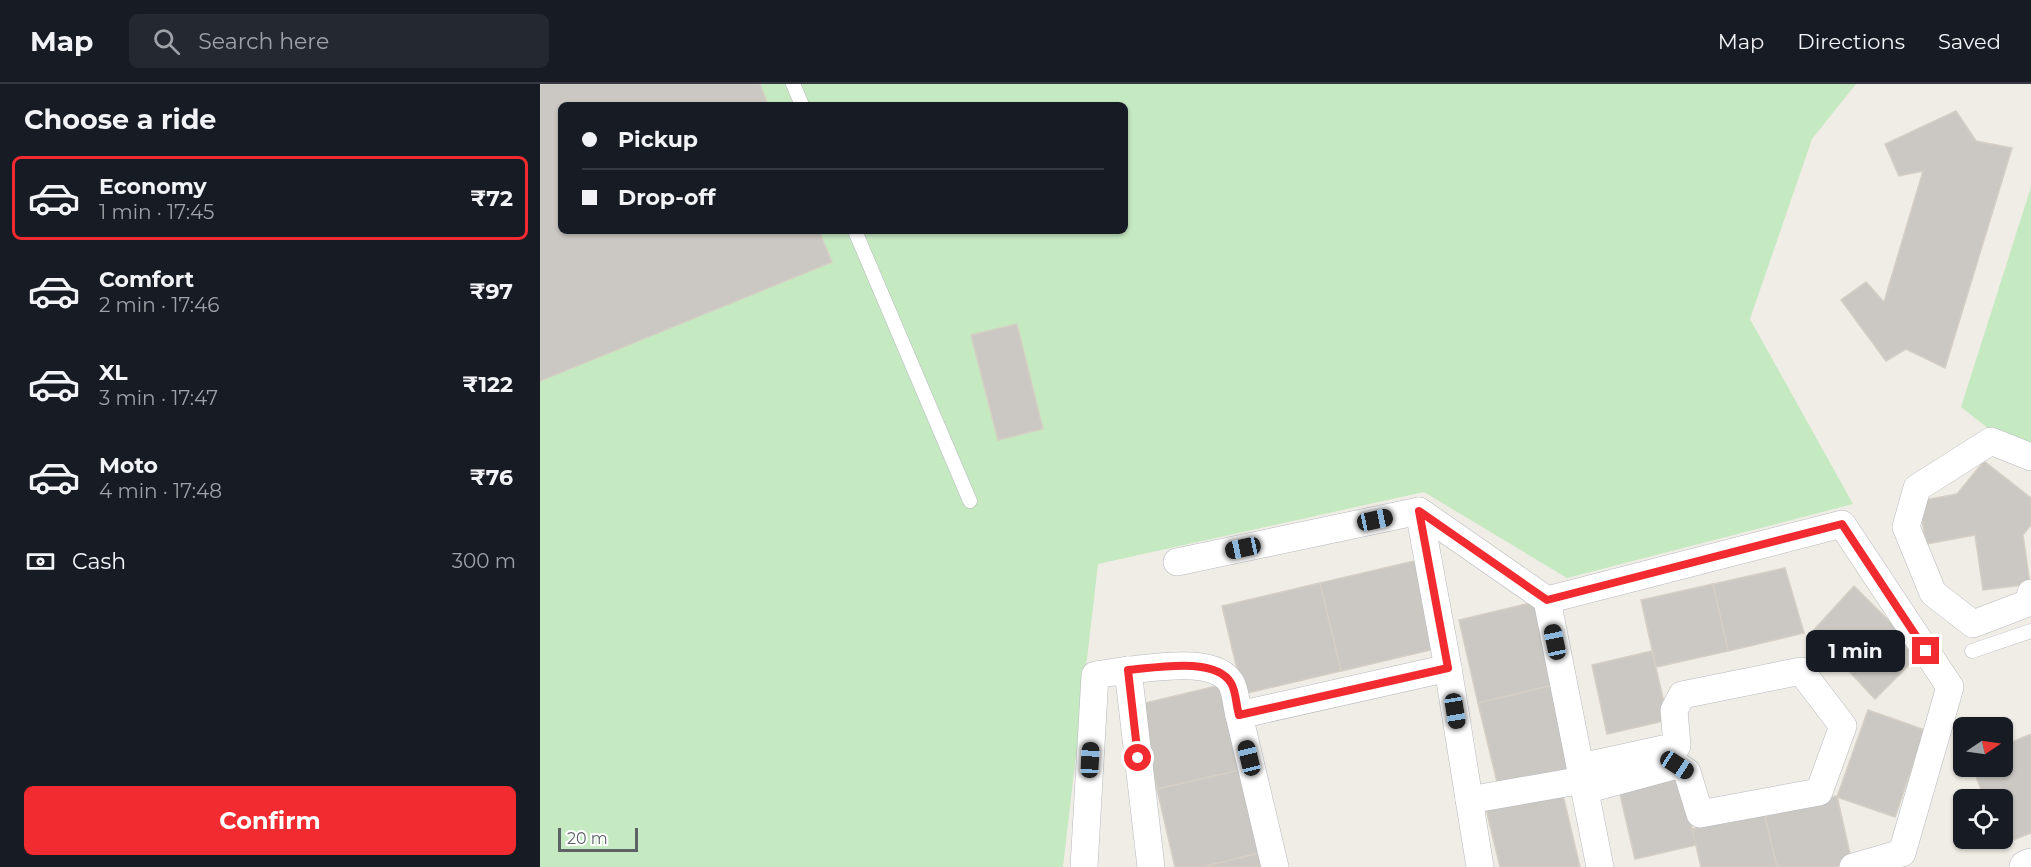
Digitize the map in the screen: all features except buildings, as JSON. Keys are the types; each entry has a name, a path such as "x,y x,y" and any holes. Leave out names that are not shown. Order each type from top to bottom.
{"street":[{"path":"2031,457 1991,441 1917,488 1906,527 1933,593 1973,624 2028,603 2031,593"},
{"path":"1177,562 1419,511 1547,600 1600,867"},
{"path":"1419,511 1448,668 1480,867"},
{"path":"1547,600 1842,524 1950,687 1902,853 1853,867"},
{"path":"1084,867 1095,675 1194,665 1225,676 1232,684 1275,867"},
{"path":"1239,715 1448,668"},
{"path":"1128,670 1151,867"},
{"path":"1469,800 1677,765 1687,772 1700,814 1819,792 1843,726 1801,671 1682,695 1674,710 1677,746 1583,779"},
{"path":"2026,867 2031,865"}],"lane":[{"path":"793,84 801,102"},
{"path":"856,234 970,501"},
{"path":"1972,651 2031,632"}],"green space":[{"path":"540,84 1856,84 1812,139 1750,319 1853,504 1567,578 1424,492 1098,564 1063,867 540,867"},
{"path":"2031,187 2031,462 1961,407"}],"route":[{"path":"1138,758 1128,670 1194,665 1210,669 1225,676 1232,684 1239,715 1448,668 1419,511 1547,600 1842,524 1926,651"}]}
